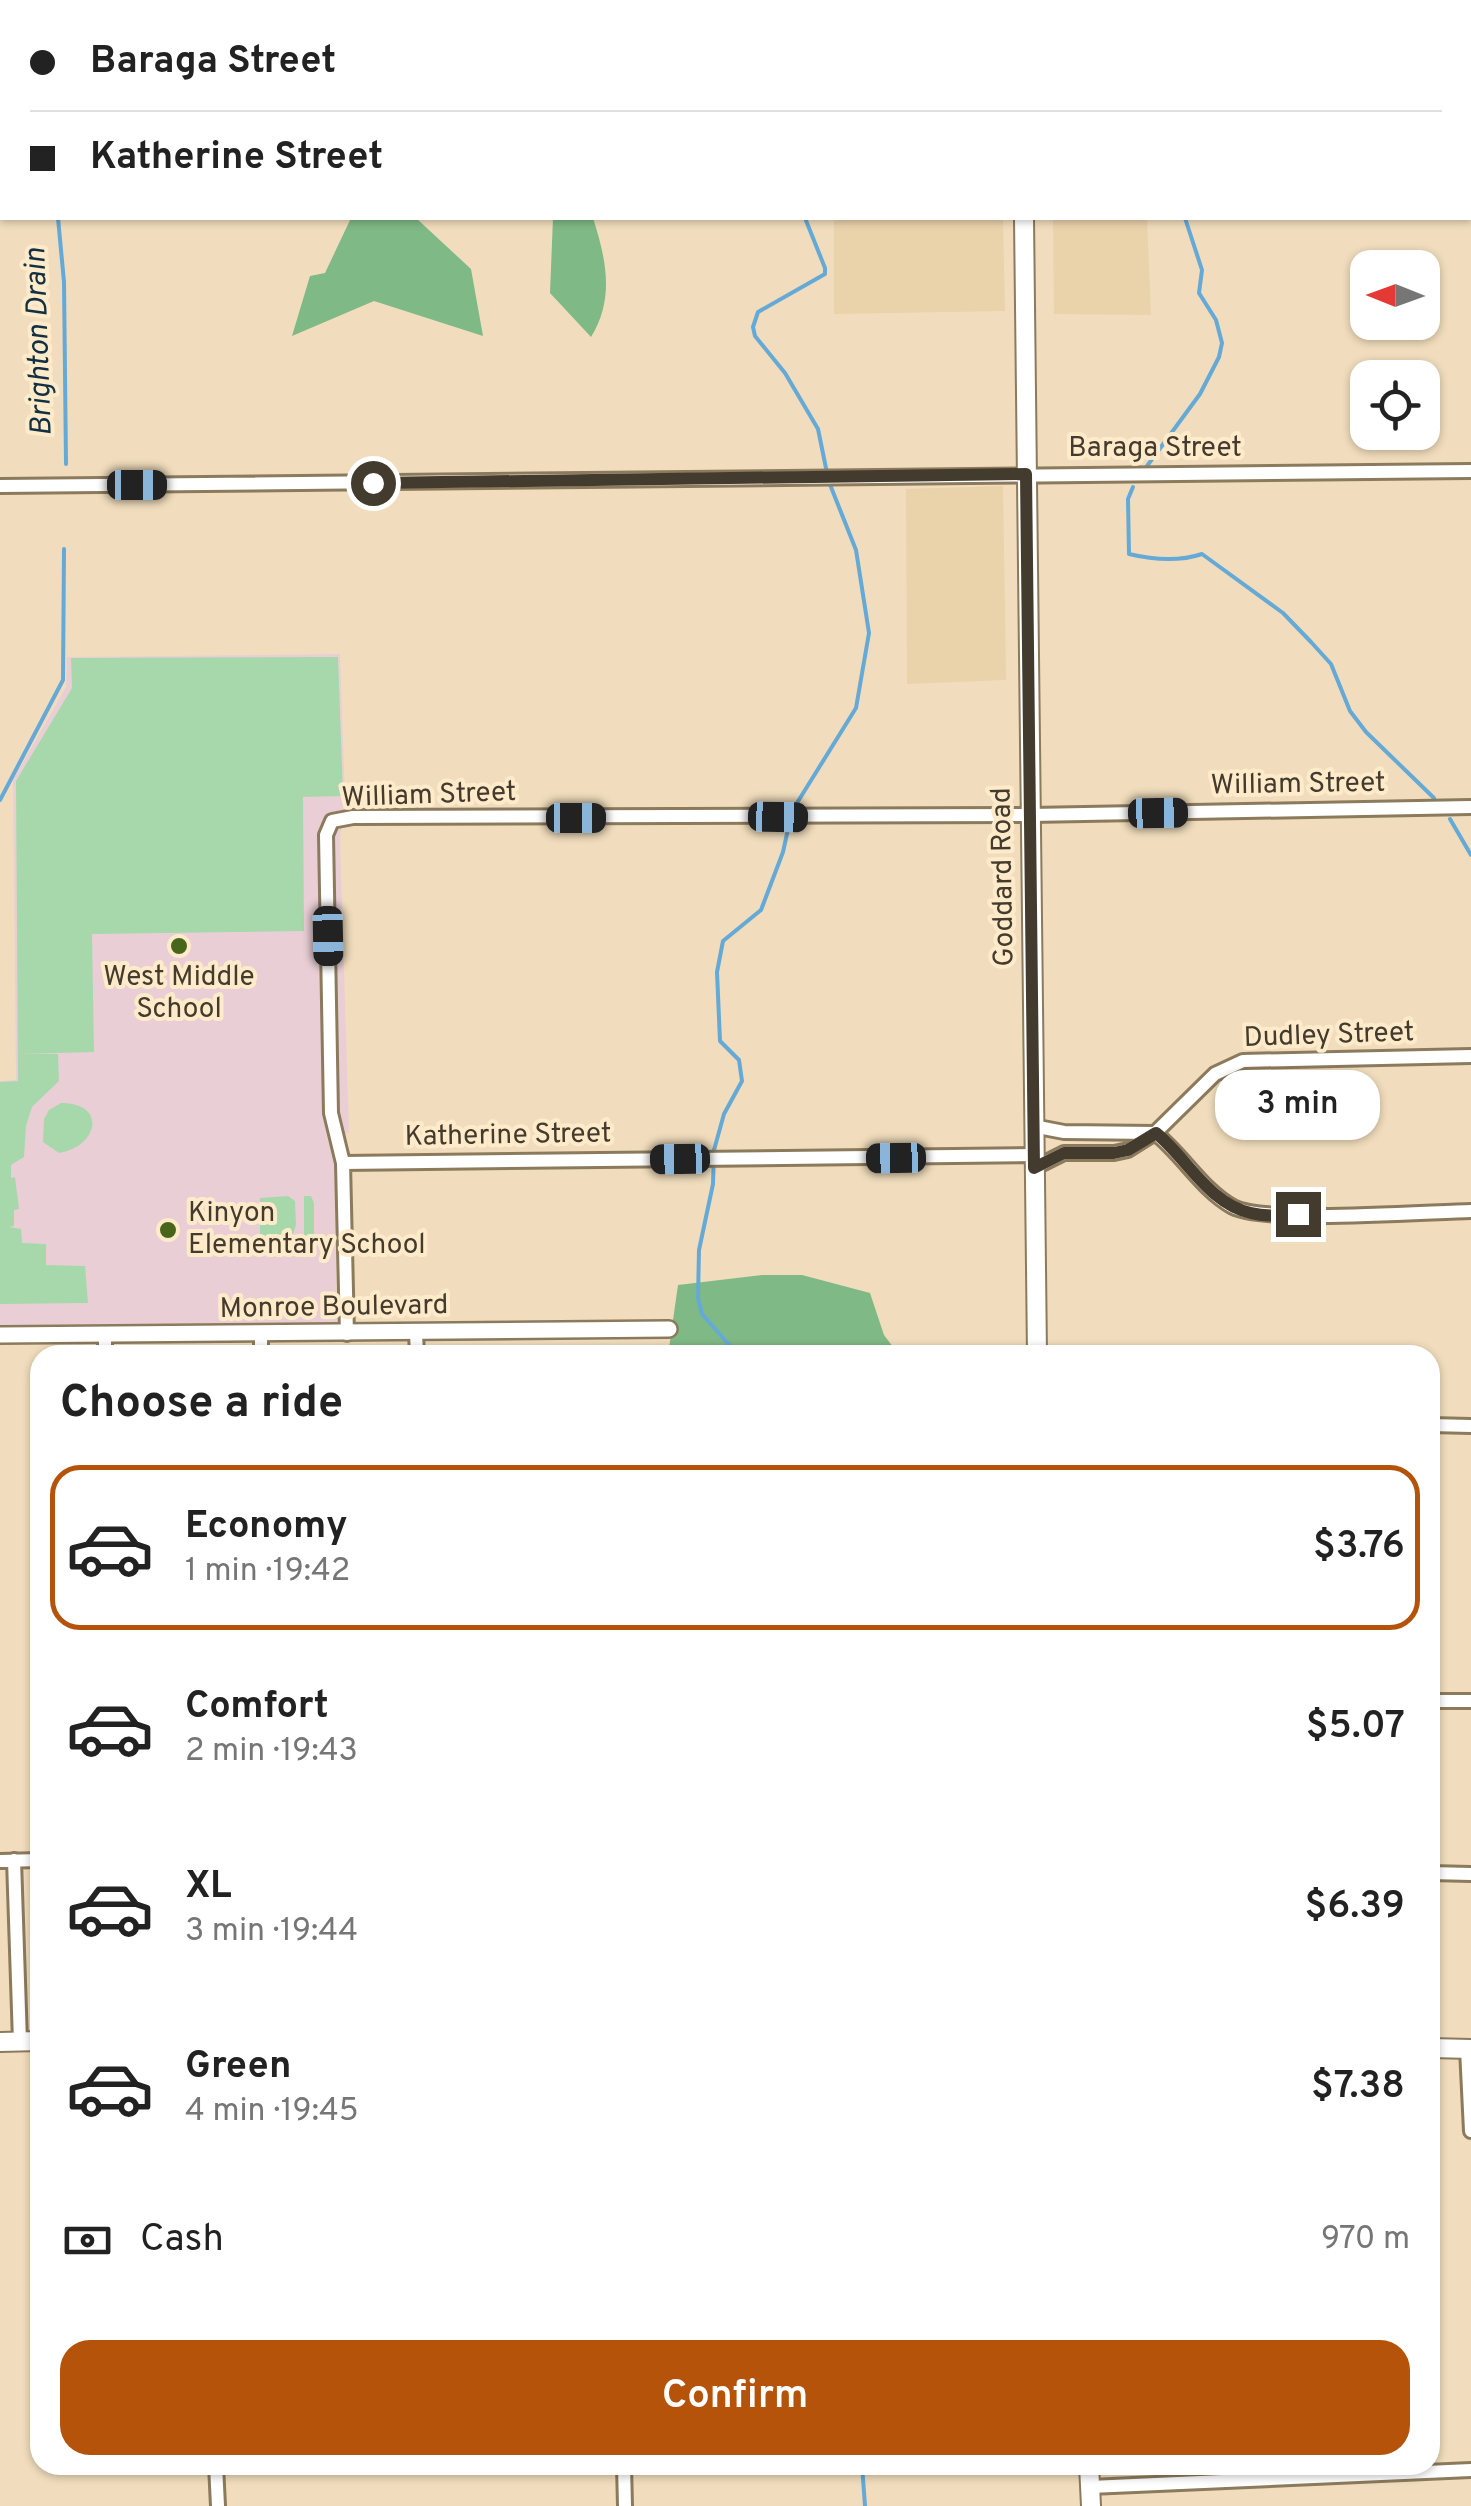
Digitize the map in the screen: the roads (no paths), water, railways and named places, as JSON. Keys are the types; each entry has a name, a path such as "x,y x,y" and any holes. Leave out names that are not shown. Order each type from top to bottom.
{"main road":[{"name":"Goddard Road","path":"1024,220 1037,1345"},
{"path":"0,2042 30,2041"},
{"path":"1440,2048 1469,2049"}],"street":[{"name":"Baraga Street","path":"0,486 1471,470"},
{"name":"William Street","path":"343,1163 331,1113 326,835 332,821 1471,808"},
{"name":"Dudley Street","path":"1156,1133 1215,1074 1242,1061 1471,1056"},
{"path":"1033,1126 1064,1132 1156,1133 1219,1198 1253,1214 1471,1212"},
{"name":"Katherine Street","path":"343,1163 700,1158 1034,1162 1064,1153 1128,1150 1156,1133"},
{"path":"343,1163 347,1334"},
{"name":"Monroe Boulevard","path":"0,1335 669,1329"},
{"path":"416,1333 417,1345"},
{"path":"260,1334 261,1345"},
{"path":"105,1335 105,1345"},
{"path":"1440,1425 1471,1426"},
{"path":"1440,1701 1471,1702"},
{"path":"7,1861 20,2041"},
{"path":"1440,1874 1471,1874"},
{"path":"1469,2049 1471,2131"},
{"path":"1440,2472 1471,2470"},
{"path":"216,2475 218,2506"},
{"path":"624,2475 625,2506"},
{"path":"1090,2497 1400,2475"}],"waterway":[{"name":"Brighton Drain","path":"58,220 64,282 66,464"},
{"path":"806,220 825,274 758,312 753,327 755,336 785,373 818,429 827,473"},
{"path":"1147,466 1200,394 1222,343 1216,320 1199,293 1202,270 1186,220"},
{"path":"792,811 856,708 869,633 856,550 829,482"},
{"path":"1133,487 1128,499 1129,554 1166,559 1202,554 1283,613 1331,664 1350,711 1366,732 1434,798"},
{"name":"Brighton Drain","path":"0,800 63,680 64,549"},
{"path":"1450,819 1471,855"},
{"path":"729,1345 702,1314 698,1298 699,1250 713,1184 714,1150 724,1114 742,1081 739,1060 720,1041 717,972 723,941 761,910 783,852 790,820"},
{"path":"863,2475 865,2506"}],"place":[{"name":"West Middle School","path":"179,946"},
{"name":"Kinyon Elementary School","path":"168,1230"}]}
